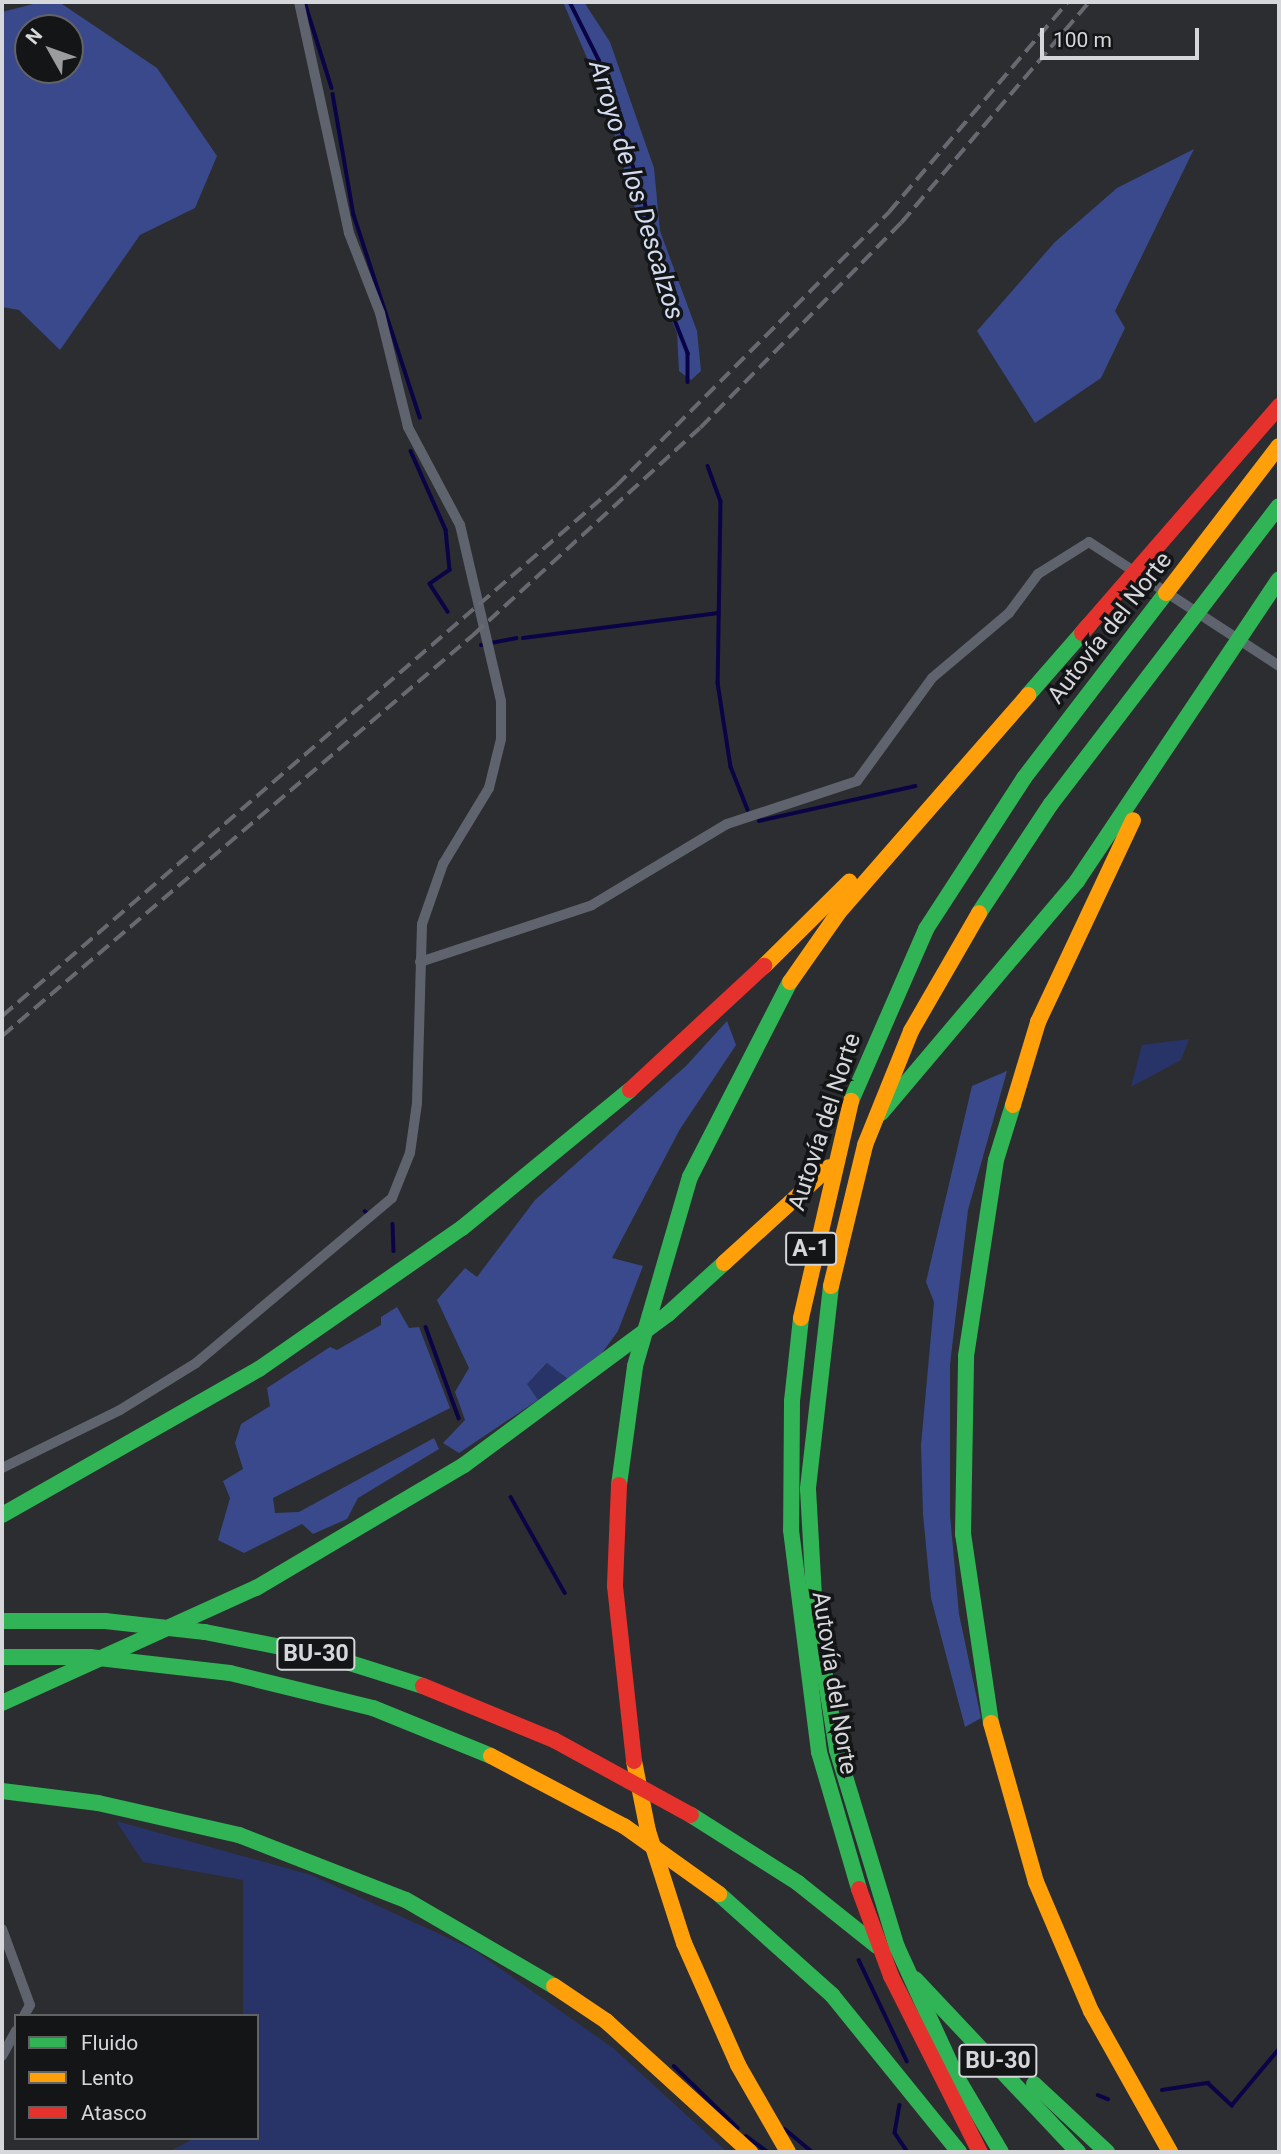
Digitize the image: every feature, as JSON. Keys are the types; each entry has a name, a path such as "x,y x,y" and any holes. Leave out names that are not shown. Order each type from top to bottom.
{"highway":[{"path":"788,2152 738,2065 684,1943 648,1831 631,1746 615,1586 620,1473 635,1366 690,1177 772,1008 839,912 1279,407"},
{"name":"Autovía del Norte","path":"980,2152 891,1976 847,1857 819,1752 791,1530 792,1401 804,1293 850,1104 926,929 1024,778 1279,446"},
{"name":"Autovía del Norte","path":"1001,2152 956,2076 897,1947 837,1750 815,1614 808,1489 822,1325 865,1145 911,1031 953,952 1051,804 1279,506"},
{"path":"7,1701 256,1588 394,1510 569,1392 766,1227 979,1004 1077,881 1207,692 1279,579"},
{"path":"2,1516 314,1333 589,1128 798,934 1090,625"},
{"path":"1170,2152 1077,1982 1009,1802 971,1624 962,1418 983,1226 1038,1022 1099,884 1207,692"},
{"name":"BU-30","path":"2,1621 167,1627 331,1657 466,1703 610,1769 711,1826 798,1883 911,1975 1078,2152"},
{"name":"BU-30","path":"2,1657 165,1663 329,1695 469,1744 578,1797 734,1904 832,1995 959,2152"},
{"path":"2,1791 98,1803 239,1835 406,1900 482,1939 606,2021 750,2152"},
{"path":"911,1975 1107,2152"}],"street":[{"path":"2,1468 120,1410 196,1363 392,1198 408,1160 416,1113 420,962 427,904 489,788 501,739 501,701 460,525 408,427 380,313 349,233 299,2"},
{"path":"420,962 592,905 727,824 857,781 878,760 912,699 1009,613 1038,575 1089,542 1279,666"},
{"path":"2,1929 30,2005 25,2014"},
{"path":"2,2056 14,2035"}],"shaded area":[{"path":"41,2 59,2 77,14 14,14 14,84 84,84 84,19 157,68 217,156 195,208 140,235 60,350 19,310 2,307 2,12"},
{"path":"563,2 584,2 610,42 654,168 660,231 697,331 701,371 691,380 679,371 677,333 654,278 605,100"},
{"path":"1194,149 1115,311 1125,328 1101,378 1035,423 977,331 1055,242 1117,188"},
{"path":"727,1021 736,1045 680,1129 612,1258 643,1266 618,1331 602,1353 568,1379 547,1363 527,1384 538,1400 459,1453 443,1443 465,1420 455,1392 469,1368 437,1300 465,1268 477,1277 535,1200 686,1066"},
{"path":"1189,1039 1181,1060 1131,1087 1142,1045"},
{"path":"1007,1071 968,1210 950,1365 950,1515 959,1614 981,1718 965,1727 931,1598 923,1514 921,1445 934,1302 926,1282 972,1086"},
{"path":"397,1307 409,1328 419,1327 450,1408 273,1498 275,1513 299,1512 434,1438 439,1449 358,1498 347,1519 313,1534 302,1524 244,1553 218,1540 230,1498 223,1481 243,1469 235,1443 241,1424 270,1406 267,1388 330,1347 337,1350 381,1325 381,1317"},
{"path":"548,1363 568,1379 538,1400 526,1384"},
{"path":"116,1821 311,1875 474,1950 613,2048 727,2152 168,2152 191,2140 259,2140 259,2014 243,2014 243,1880 143,1862"}],"waterway":[{"path":"305,2 332,88"},
{"name":"Arroyo de los Descalzos","path":"570,2 599,60 645,202 669,305 688,353 688,382"},
{"path":"333,94 354,215 420,417"},
{"path":"411,451 446,530 450,570 430,584 448,612"},
{"path":"708,466 721,501 718,683 731,767 748,810"},
{"path":"523,638 718,613"},
{"path":"481,645 516,638"},
{"path":"759,821 915,786"},
{"path":"393,1224 394,1251"},
{"path":"426,1327 459,1418"},
{"path":"511,1497 565,1593"},
{"path":"859,1960 907,2061"},
{"path":"1162,2090 1208,2083 1232,2105 1279,2049"},
{"path":"674,2066 738,2128"},
{"path":"1098,2095 1108,2099"},
{"path":"900,2105 895,2133 908,2152"},
{"path":"785,2129 812,2152"},
{"path":"746,2136 768,2152"}],"railway":[{"path":"2,1016 616,486 889,212 1068,2"},
{"path":"2,1036 473,635 700,428 901,223 1089,2"}],"traffic: fast":[{"path":"979,913 1051,804 1279,506"},
{"path":"881,1113 1077,881 1279,579"},
{"path":"851,1101 926,929 1024,778 1166,593"},
{"path":"1028,695 1090,624"},
{"path":"619,1485 635,1366 690,1177 790,982"},
{"path":"2,1515 259,1369 462,1228 630,1090"},
{"path":"991,1723 963,1534 966,1356 996,1160 1013,1105"},
{"path":"2,1703 256,1588 464,1465 668,1314 724,1263"},
{"path":"831,1286 808,1489 815,1614 837,1750 897,1947 956,2076 1001,2152"},
{"path":"801,1318 792,1401 791,1530 819,1752 859,1889"},
{"path":"2,1621 105,1621 205,1632 331,1657 423,1686"},
{"path":"2,1657 90,1657 230,1673 373,1708 491,1756"},
{"path":"2,1791 98,1803 239,1835 406,1900 554,1986"},
{"path":"691,1815 798,1883 877,1946"},
{"path":"719,1894 832,1995 959,2152"},
{"path":"915,1979 1078,2152"},
{"path":"1034,2084 1107,2152"}],"traffic: slow":[{"path":"1166,593 1279,446"},
{"path":"790,982 839,912 1028,695"},
{"path":"1013,1105 1038,1022 1133,820"},
{"path":"764,966 849,882"},
{"path":"831,1286 865,1145 911,1031 979,913"},
{"path":"801,1318 851,1101"},
{"path":"724,1263 829,1167"},
{"path":"991,1723 1036,1882 1091,2011 1170,2152"},
{"path":"491,1756 624,1826 719,1894"},
{"path":"634,1761 648,1831 684,1943 738,2065 788,2152"},
{"path":"554,1986 606,2021 750,2152"}],"traffic: jam":[{"path":"1082,633 1279,406"},
{"path":"630,1090 764,966"},
{"path":"619,1485 615,1586 634,1761"},
{"path":"423,1686 554,1740 691,1815"},
{"path":"859,1889 891,1976 980,2152"}]}
